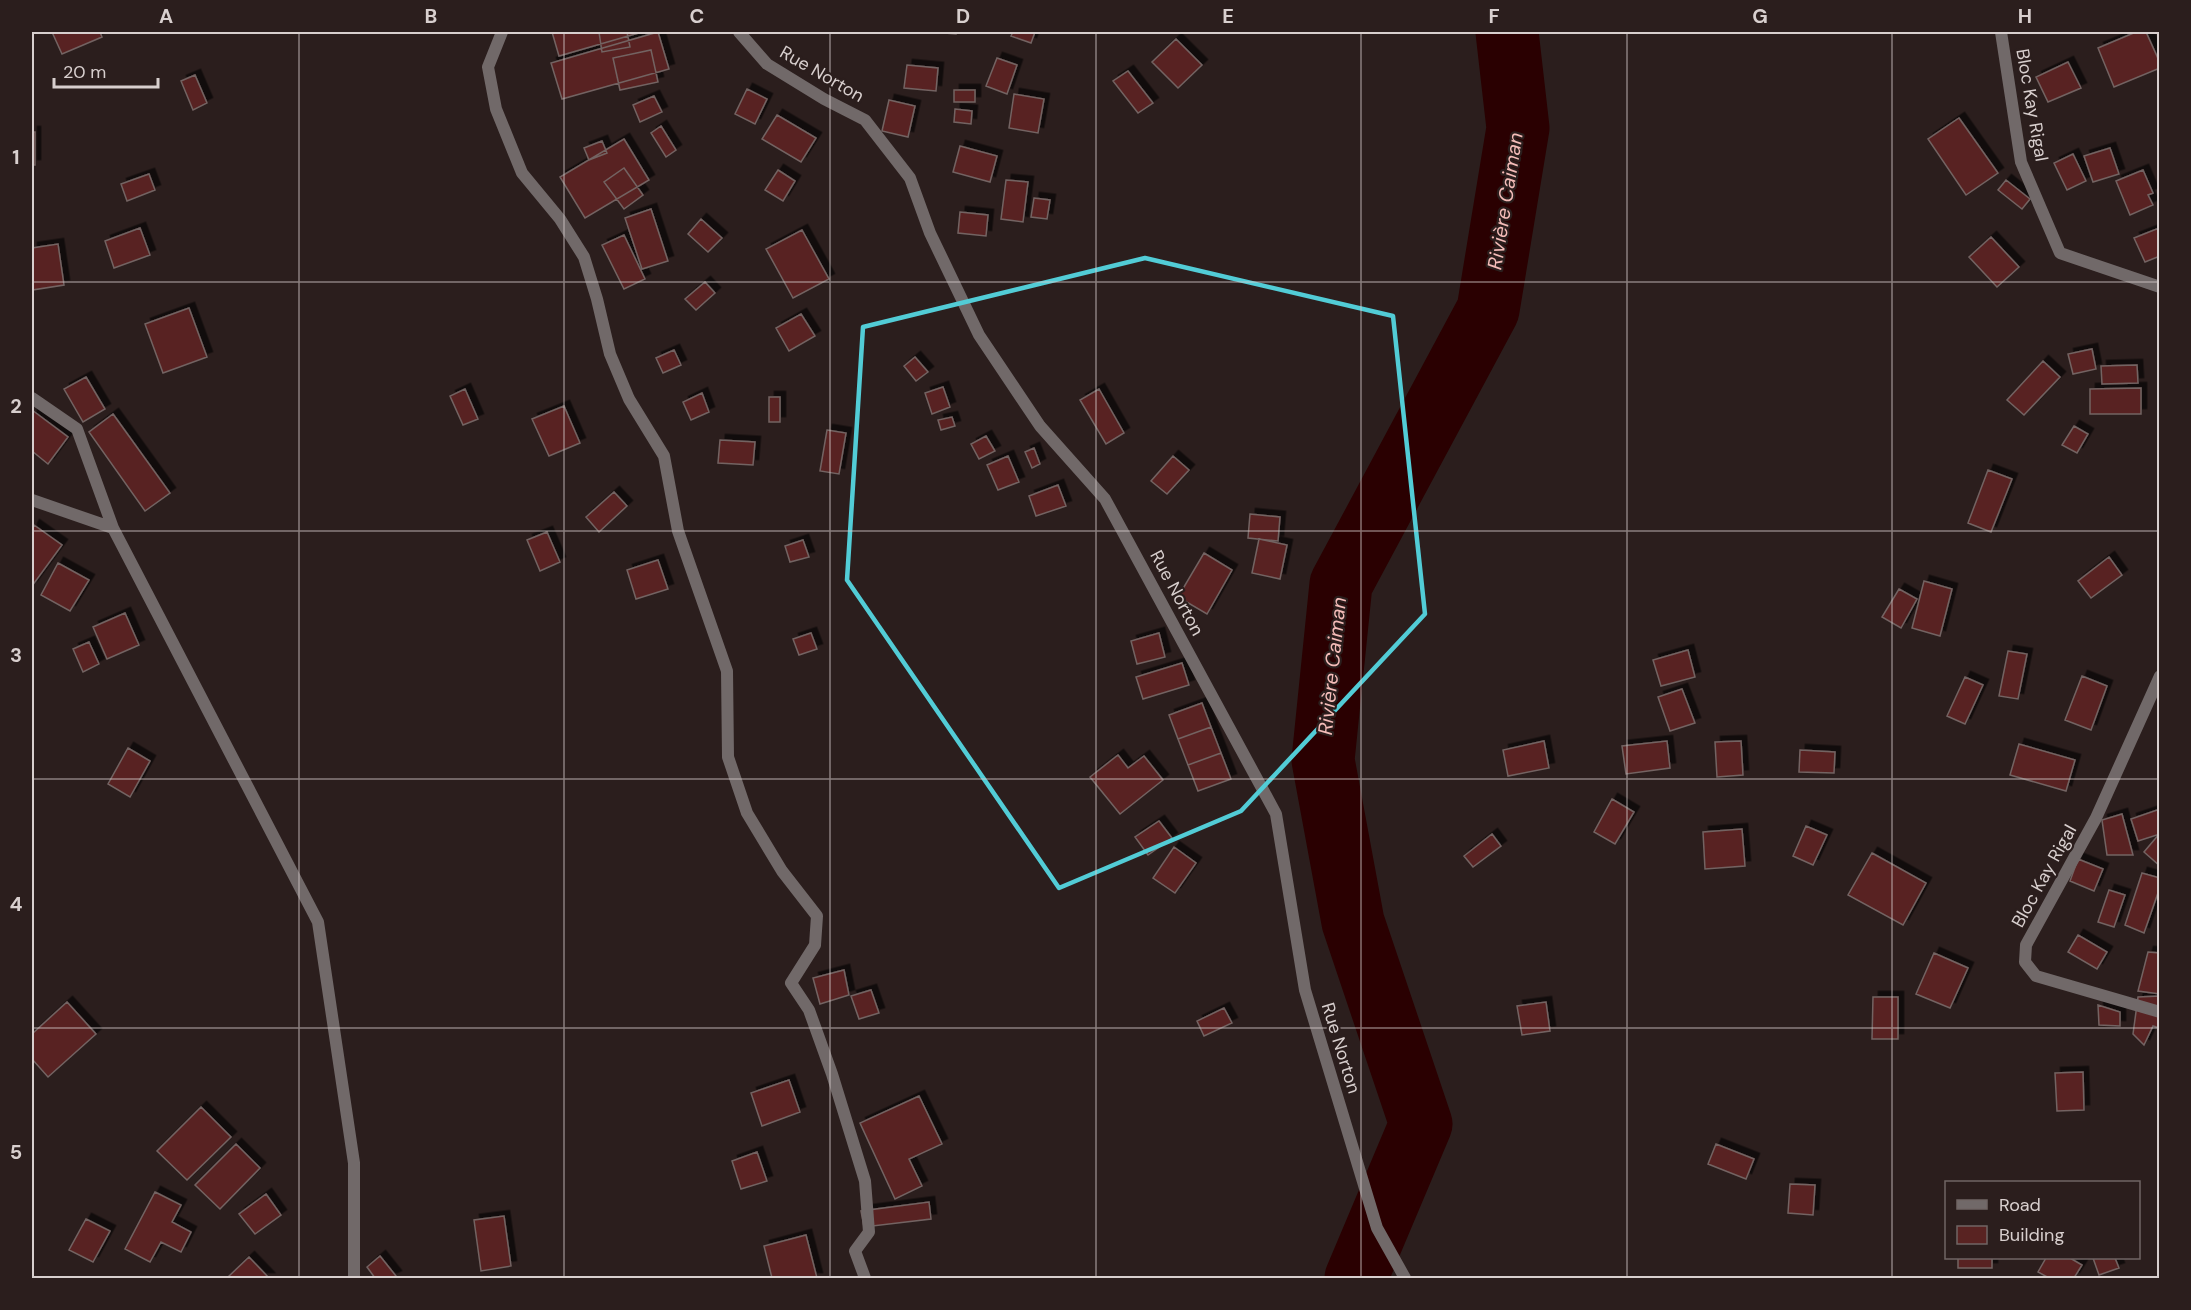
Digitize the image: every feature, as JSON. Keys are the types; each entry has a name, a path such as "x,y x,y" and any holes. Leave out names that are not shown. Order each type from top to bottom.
{"street":[{"path":"502,32 488,67 496,109 522,173 560,219 584,257 610,354 629,399 664,456 678,531 726,671 728,757 747,813 782,871 817,916 815,945 791,983 809,1010 832,1074 865,1180 868,1232 855,1251 865,1278"},
{"name":"Rue Norton","path":"739,32 767,64 865,120 910,178 930,232 979,335 1040,426 1105,499 1276,814 1305,990 1377,1228 1405,1278"},
{"name":"Bloc Kay Rigal","path":"2001,32 2021,162 2060,253 2160,287"},
{"path":"32,398 77,429 113,528 318,922 354,1163 354,1278"},
{"path":"32,501 113,528"},
{"name":"Bloc Kay Rigal","path":"2160,676 2097,818 2026,945 2025,962 2037,976 2160,1012"}],"highlighted area":[{"path":"1145,258 1393,316 1425,614 1241,811 1059,888 847,580 863,327"}],"building":[{"path":"52,32 100,32 102,37 62,54"},
{"path":"552,32 642,32 559,56"},
{"path":"599,32 627,32 630,47 602,52"},
{"path":"658,32 669,69 562,99 551,63"},
{"path":"931,32 956,32 956,34"},
{"path":"1013,32 1035,32 1031,43 1011,36"},
{"path":"2136,32 2146,32 2160,63 2160,68 2114,87 2098,48"},
{"path":"1176,39 1202,65 1178,88 1152,62"},
{"path":"651,50 658,82 620,90 613,58"},
{"path":"997,58 1017,65 1007,94 986,86"},
{"path":"2068,62 2081,88 2048,102 2036,77"},
{"path":"907,65 938,68 936,91 904,88"},
{"path":"1128,71 1153,103 1138,113 1113,81"},
{"path":"195,75 207,103 193,110 181,81"},
{"path":"747,89 767,99 755,124 735,114"},
{"path":"954,90 975,90 975,102 954,102"},
{"path":"1014,94 1044,99 1038,133 1009,128"},
{"path":"654,96 662,112 640,122 633,105"},
{"path":"889,100 915,106 908,137 882,131"},
{"path":"955,109 972,111 971,124 954,122"},
{"path":"777,115 816,138 801,162 762,139"},
{"path":"1959,118 1998,173 1966,195 1928,139"},
{"path":"661,126 676,150 666,157 651,133"},
{"path":"32,132 35,132 35,165 32,165"},
{"path":"624,139 649,180 585,218 560,177"},
{"path":"602,141 607,153 589,160 584,148"},
{"path":"960,146 997,156 990,182 953,172"},
{"path":"2110,148 2119,174 2093,182 2084,156"},
{"path":"2073,154 2086,181 2067,190 2054,163"},
{"path":"624,168 643,195 624,209 604,182"},
{"path":"778,170 795,181 783,201 765,190"},
{"path":"2143,170 2153,193 2148,195 2153,205 2130,215 2116,181"},
{"path":"149,174 155,190 127,201 121,184"},
{"path":"1006,180 1028,182 1023,222 1001,219"},
{"path":"2006,180 2030,199 2022,209 1998,190"},
{"path":"1034,198 1050,200 1047,219 1031,217"},
{"path":"651,209 668,261 642,269 625,218"},
{"path":"960,212 988,215 986,236 958,233"},
{"path":"701,219 722,238 708,252 688,234"},
{"path":"140,228 150,255 114,268 105,241"},
{"path":"2159,228 2160,256 2145,262 2134,238"},
{"path":"802,230 829,279 793,298 766,249"},
{"path":"624,235 645,279 624,289 602,245"},
{"path":"1991,237 2019,267 1997,287 1969,257"},
{"path":"58,244 64,285 32,290 32,248"},
{"path":"705,282 715,293 696,310 685,299"},
{"path":"189,308 207,357 163,373 145,324"},
{"path":"801,314 815,336 789,351 776,328"},
{"path":"2092,349 2096,369 2073,374 2068,354"},
{"path":"674,350 681,365 663,373 656,358"},
{"path":"915,357 928,372 916,381 904,366"},
{"path":"2043,361 2060,377 2024,415 2007,400"},
{"path":"2137,365 2138,383 2102,384 2101,366"},
{"path":"86,377 105,409 83,422 64,389"},
{"path":"943,387 950,407 932,414 925,393"},
{"path":"2141,388 2141,414 2090,414 2090,389"},
{"path":"465,389 478,419 463,425 450,396"},
{"path":"1099,389 1124,433 1106,444 1080,400"},
{"path":"702,393 709,412 691,420 683,402"},
{"path":"769,397 780,397 780,422 769,422"},
{"path":"564,406 580,443 549,456 532,419"},
{"path":"32,410 68,437 48,464 32,451"},
{"path":"113,414 170,493 145,511 89,432"},
{"path":"952,417 955,426 941,430 938,420"},
{"path":"2074,426 2088,434 2077,453 2062,445"},
{"path":"827,430 846,433 839,474 820,471"},
{"path":"986,436 995,451 979,459 971,444"},
{"path":"720,440 755,442 753,465 718,463"},
{"path":"1034,448 1040,464 1032,468 1025,452"},
{"path":"1008,456 1019,482 998,490 987,465"},
{"path":"1173,456 1189,470 1167,494 1151,481"},
{"path":"1988,470 2012,479 1991,532 1968,523"},
{"path":"1058,485 1066,506 1036,516 1029,496"},
{"path":"614,492 627,506 599,532 586,517"},
{"path":"1250,514 1280,517 1278,541 1248,538"},
{"path":"34,525 62,545 32,586 32,529"},
{"path":"547,532 560,562 540,571 527,540"},
{"path":"1259,539 1287,545 1280,579 1252,573"},
{"path":"803,540 809,557 790,562 785,546"},
{"path":"1204,553 1232,570 1207,614 1178,597"},
{"path":"2109,557 2122,575 2091,598 2078,581"},
{"path":"658,560 668,589 636,599 627,570"},
{"path":"58,563 89,580 70,611 41,595"},
{"path":"1924,581 1952,589 1940,636 1912,628"},
{"path":"1899,589 1917,599 1901,628 1882,617"},
{"path":"125,613 139,645 107,659 93,627"},
{"path":"811,633 817,649 799,655 793,639"},
{"path":"1159,633 1165,657 1137,664 1131,641"},
{"path":"89,642 99,664 83,672 73,649"},
{"path":"1688,650 1695,677 1661,686 1653,660"},
{"path":"2008,651 2027,654 2018,699 1999,696"},
{"path":"1182,663 1189,685 1143,699 1136,677"},
{"path":"2082,676 2107,686 2091,730 2065,720"},
{"path":"1965,677 1983,685 1965,724 1947,716"},
{"path":"1682,689 1695,723 1670,731 1658,697"},
{"path":"1202,703 1211,727 1178,739 1169,715"},
{"path":"1211,727 1221,753 1188,765 1178,739"},
{"path":"1544,741 1549,768 1508,776 1503,750"},
{"path":"1667,741 1670,768 1626,774 1622,746"},
{"path":"1741,741 1743,775 1717,777 1715,742"},
{"path":"2019,744 2075,760 2066,791 2010,775"},
{"path":"128,748 150,761 130,797 108,784"},
{"path":"1800,750 1835,752 1834,773 1799,772"},
{"path":"1221,753 1231,779 1198,791 1188,765"},
{"path":"1118,755 1128,768 1144,756 1163,780 1120,814 1090,777"},
{"path":"1612,799 1634,812 1615,844 1594,832"},
{"path":"2160,809 2160,834 2138,841 2131,819"},
{"path":"2122,814 2133,855 2107,855 2102,820"},
{"path":"1159,821 1172,838 1148,855 1135,837"},
{"path":"1806,826 1827,835 1813,865 1793,856"},
{"path":"1742,829 1745,866 1705,869 1703,832"},
{"path":"2160,833 2160,866 2144,852"},
{"path":"1492,834 1501,846 1473,867 1464,856"},
{"path":"1174,847 1196,863 1175,893 1153,878"},
{"path":"1872,853 1926,883 1903,925 1848,895"},
{"path":"2078,859 2103,869 2094,891 2070,881"},
{"path":"2142,873 2160,878 2160,887 2144,933 2125,925"},
{"path":"2109,890 2125,895 2114,927 2098,922"},
{"path":"2078,935 2107,952 2097,969 2068,952"},
{"path":"2148,952 2160,953 2160,994 2138,991"},
{"path":"1934,953 1968,968 1950,1008 1916,994"},
{"path":"844,970 849,995 820,1004 813,978"},
{"path":"871,990 879,1013 859,1019 851,996"},
{"path":"2160,996 2160,1028 2153,1026 2144,1045 2133,1034 2138,997"},
{"path":"1873,997 1898,997 1898,1039 1872,1039"},
{"path":"67,1002 96,1034 48,1077 32,1059 32,1034"},
{"path":"1546,1002 1550,1031 1522,1035 1517,1006"},
{"path":"2098,1005 2120,1012 2120,1026 2099,1025"},
{"path":"1224,1008 1232,1023 1204,1036 1197,1021"},
{"path":"2083,1072 2084,1110 2057,1111 2055,1073"},
{"path":"789,1080 800,1112 762,1126 751,1093"},
{"path":"919,1096 942,1144 909,1159 922,1186 895,1199 860,1123"},
{"path":"201,1107 231,1137 187,1180 157,1151"},
{"path":"236,1144 260,1168 220,1209 195,1185"},
{"path":"1716,1144 1754,1159 1746,1179 1708,1164"},
{"path":"757,1152 767,1181 741,1189 732,1161"},
{"path":"1790,1184 1815,1185 1813,1215 1788,1213"},
{"path":"155,1192 181,1205 172,1222 191,1232 181,1252 161,1242 150,1262 125,1249"},
{"path":"266,1194 281,1215 255,1234 239,1214"},
{"path":"929,1202 931,1219 864,1227 861,1211"},
{"path":"504,1216 511,1266 481,1271 474,1220"},
{"path":"86,1219 110,1231 93,1262 69,1250"},
{"path":"806,1235 817,1278 772,1278 764,1246"},
{"path":"380,1256 396,1276 375,1278 367,1267"},
{"path":"249,1257 269,1278 228,1277"},
{"path":"1958,1259 1992,1259 1992,1268 1958,1268"},
{"path":"2045,1259 2072,1259 2082,1265 2074,1278 2049,1278 2038,1272"},
{"path":"2093,1259 2115,1259 2119,1268 2099,1275"}],"waterway":[{"name":"Rivière Caiman","path":"1356,1278 1421,1124 1353,922 1323,760 1341,584 1488,310 1518,128 1507,32"}]}
